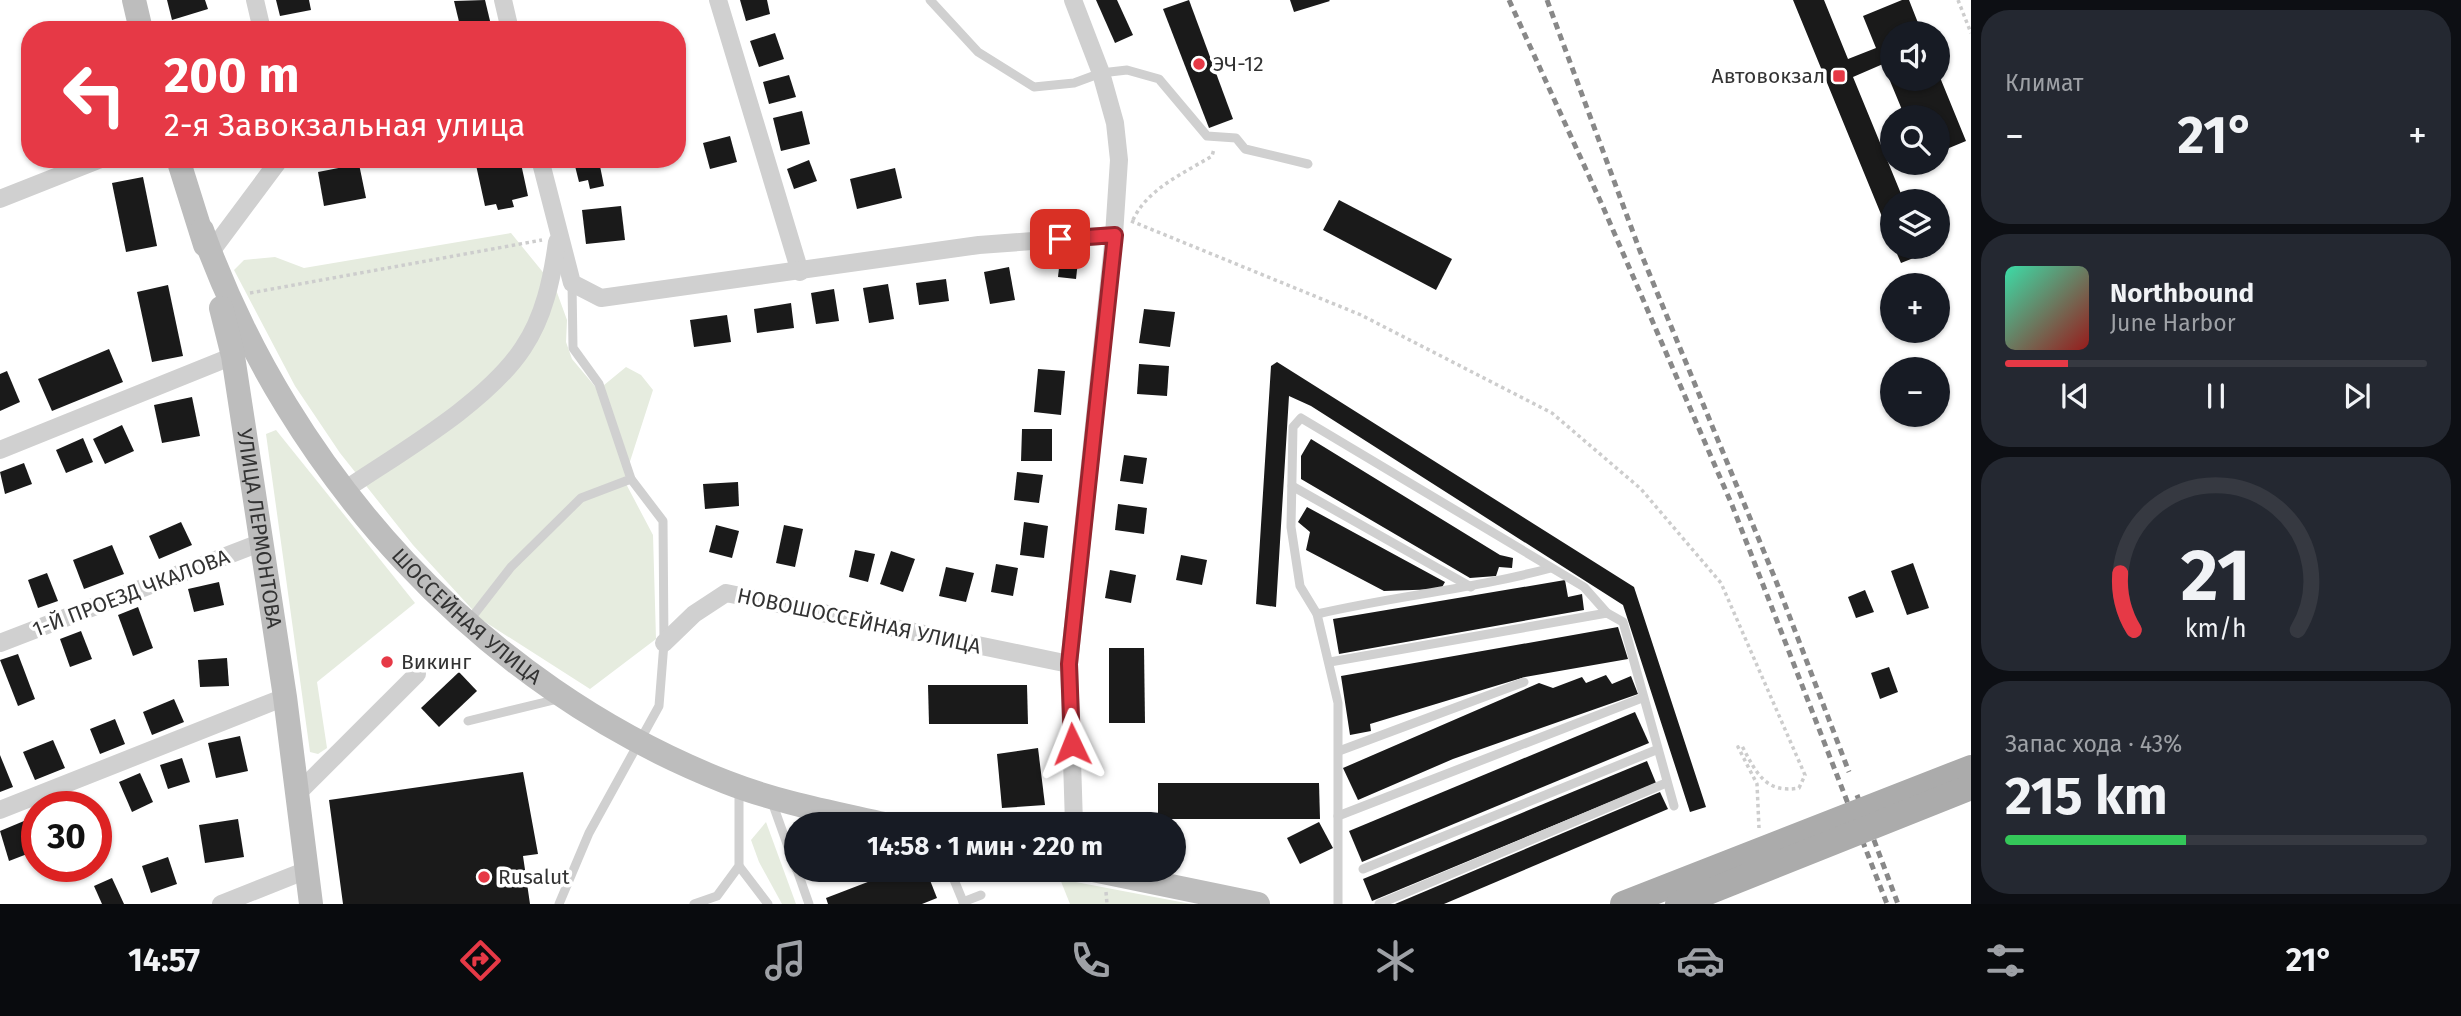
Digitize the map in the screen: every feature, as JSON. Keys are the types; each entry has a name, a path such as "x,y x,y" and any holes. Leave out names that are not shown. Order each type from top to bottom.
{"main road":[{"path":"134,0 139,21"},
{"name":"УЛИЦА ЛЕРМОНТОВА","path":"181,168 206,242 233,356 285,696 311,904"},
{"name":"ШОССЕЙНАЯ УЛИЦА","path":"206,242 228,297 286,407 343,491 424,582 468,623 567,697 642,743 739,787 833,812"},
{"path":"1623,904 1971,768"},
{"path":"1678,904 1971,787"},
{"path":"1151,882 1258,904"}],"street":[{"path":"255,0 260,21"},
{"path":"503,0 508,21"},
{"path":"718,0 800,272"},
{"path":"1073,0 1101,73 1115,123 1124,219 1115,235 1069,664 1074,812"},
{"path":"0,199 78,168"},
{"path":"206,242 272,168"},
{"path":"542,168 572,283 601,298 979,245 1115,235"},
{"path":"343,491 488,389 523,348 550,290 558,237"},
{"path":"0,450 233,356"},
{"name":"1-Й ПРОЕЗД ЧКАЛОВА","path":"0,643 262,542"},
{"name":"НОВОШОССЕЙНАЯ УЛИЦА","path":"664,643 694,614 726,593 1069,664"},
{"path":"297,794 417,674"},
{"path":"0,810 285,696"},
{"path":"221,904 307,870"}],"lane":[{"path":"930,0 978,52 1034,87 1074,83 1101,73 1127,70 1159,79 1207,136 1236,138 1245,149 1308,164"},
{"path":"559,904 589,833 642,743 659,706 664,643 663,521 631,478 621,443 598,384 573,348 572,283"},
{"path":"1338,904 1338,703 1317,614 1300,586 1291,527 1293,427 1301,418 1584,587 1607,613 1623,622 1656,750 1674,806"},
{"path":"468,623 511,567 581,498 631,478"},
{"path":"1292,486 1471,587"},
{"path":"1317,614 1361,604 1471,587 1551,568"},
{"path":"1330,662 1607,613"},
{"path":"1339,751 1524,682"},
{"path":"468,721 567,697"},
{"path":"1338,816 1642,698"},
{"path":"1363,869 1656,750"},
{"path":"1379,904 1666,783"},
{"path":"694,904 717,896 739,866 739,787"},
{"path":"770,797 784,836"},
{"path":"739,866 768,904"},
{"path":"801,882 809,904"},
{"path":"955,882 963,903 981,895"}],"path":[{"path":"1958,0 1971,33"},
{"path":"1218,137 1212,156 1166,184 1124,219 1361,315 1552,413 1641,489 1721,583 1805,775 1799,788 1786,790 1770,786 1761,780 1742,746 1738,747 1757,784 1760,837"},
{"path":"228,297 558,237"}],"shaded area":[{"path":"511,233 555,287 567,320 566,342 572,359 598,390 626,367 641,375 653,390 624,480 653,535 656,639 590,689 482,620 413,545 340,453 295,386 234,270 244,260 275,257 304,268"},
{"path":"276,430 415,603 317,682 327,748 318,754 310,752 266,434"},
{"path":"766,822 784,871 784,882 788,882 796,904 782,904 759,862 751,840"},
{"path":"1061,882 1076,882 1191,904 1070,904"}],"building":[{"path":"167,0 205,0 208,9 172,20"},
{"path":"276,0 309,0 311,10 280,16"},
{"path":"485,0 490,21 459,21 454,1"},
{"path":"740,0 767,0 770,14 746,21"},
{"path":"1096,0 1117,0 1133,35 1115,43"},
{"name":"ЭЧ-12","path":"1189,0 1233,119 1209,128 1163,9"},
{"path":"1290,0 1329,0 1330,1 1294,12"},
{"path":"1793,0 1824,0 1848,59 1876,48 1863,16 1902,0 1909,0 1917,21 1880,21 1880,65 1853,77 1880,143 1880,175 1893,175 1899,189 1880,189 1880,212"},
{"path":"775,33 784,59 759,67 750,41"},
{"path":"789,75 796,97 769,104 763,82"},
{"path":"1894,91 1946,91 1966,141 1950,148 1950,105 1900,105"},
{"path":"802,111 810,144 781,151 773,118"},
{"path":"730,136 737,162 710,169 703,143"},
{"path":"809,160 817,181 794,189 787,169"},
{"path":"360,168 366,198 324,206 318,172"},
{"path":"477,168 522,168 528,196 512,200 514,207 498,210 496,204 485,206"},
{"path":"576,168 600,168 604,186 590,189 588,180 579,182"},
{"path":"895,168 902,198 857,209 850,179"},
{"path":"143,177 157,246 126,252 112,183"},
{"path":"1339,200 1452,259 1436,290 1323,230"},
{"path":"621,206 625,240 586,244 582,210"},
{"path":"1061,250 1079,252 1076,279 1058,277"},
{"path":"1009,267 1015,300 990,304 984,272"},
{"path":"946,279 949,301 919,305 916,283"},
{"path":"888,284 894,319 869,323 863,288"},
{"path":"168,285 183,356 152,362 137,292"},
{"path":"834,289 839,321 816,324 811,293"},
{"path":"791,303 794,328 757,333 754,309"},
{"path":"1144,309 1175,312 1170,347 1139,343"},
{"path":"727,315 731,342 694,347 690,320"},
{"path":"109,349 123,382 52,411 38,379"},
{"path":"1277,362 1634,587 1706,807 1690,812 1623,605 1311,406 1289,396 1276,607 1256,604 1271,366"},
{"path":"1139,364 1169,366 1167,396 1137,394"},
{"path":"1038,369 1065,371 1061,415 1034,412"},
{"path":"7,371 20,402 0,411 0,374"},
{"path":"192,397 200,436 162,443 154,405"},
{"path":"122,425 134,451 105,464 93,439"},
{"path":"1022,429 1052,429 1052,461 1021,461"},
{"path":"83,438 93,462 66,473 56,450"},
{"path":"1311,439 1500,555 1513,558 1512,568 1499,567 1496,576 1470,578 1301,479 1301,456"},
{"path":"1124,455 1147,458 1143,484 1120,481"},
{"path":"24,463 32,484 5,494 0,472"},
{"path":"1017,472 1043,475 1039,503 1014,500"},
{"path":"738,482 739,506 705,509 703,484"},
{"path":"1118,504 1147,508 1144,534 1115,530"},
{"path":"1307,507 1445,582 1441,589 1384,591 1306,550 1310,532 1298,522"},
{"path":"181,522 192,545 159,559 149,536"},
{"path":"1024,522 1048,526 1044,558 1020,555"},
{"path":"716,525 739,531 732,558 709,552"},
{"path":"784,525 803,529 795,567 776,563"},
{"path":"112,545 124,574 84,589 73,560"},
{"path":"855,550 875,554 868,582 849,577"},
{"path":"891,551 915,559 903,592 880,584"},
{"path":"1181,555 1207,560 1202,585 1176,580"},
{"path":"1913,563 1929,608 1907,615 1891,571"},
{"path":"996,564 1018,568 1013,596 991,592"},
{"path":"946,567 974,573 966,602 939,596"},
{"path":"1110,570 1136,575 1131,603 1105,598"},
{"path":"47,573 58,601 38,608 28,580"},
{"path":"1565,580 1568,597 1582,594 1584,610 1339,654 1333,619"},
{"path":"219,582 224,605 194,612 188,589"},
{"path":"1865,590 1874,612 1856,618 1848,597"},
{"path":"138,607 153,648 133,656 118,615"},
{"path":"1618,627 1628,659 1525,677 1370,724 1371,731 1350,735 1341,676"},
{"path":"81,631 92,659 70,667 60,639"},
{"path":"1109,648 1144,648 1145,723 1109,723"},
{"path":"18,654 35,699 18,706 0,660"},
{"path":"227,658 229,686 200,687 198,660"},
{"path":"1889,667 1898,692 1880,699 1871,673"},
{"path":"459,672 477,691 439,727 421,708"},
{"path":"1606,675 1612,684 1631,676 1638,694 1453,759 1358,800 1343,768 1539,683 1553,688 1582,677 1586,683"},
{"path":"928,685 1027,685 1028,724 929,724"},
{"path":"174,699 184,722 152,735 143,712"},
{"path":"1635,712 1649,743 1362,862 1349,831"},
{"path":"115,719 125,744 100,754 90,729"},
{"path":"240,736 248,771 216,778 208,743"},
{"path":"53,740 65,768 35,780 23,752"},
{"path":"1038,748 1045,805 1002,808 997,754"},
{"path":"0,755 13,787 0,792"},
{"path":"182,758 190,782 168,789 160,765"},
{"path":"1647,761 1656,783 1372,901 1363,879"},
{"path":"523,772 538,854 523,856 530,904 343,904 329,800"},
{"path":"140,773 153,802 132,812 119,782"},
{"path":"1158,783 1319,783 1320,819 1186,819 1186,812 1158,812"},
{"path":"1660,792 1668,809 1444,904 1395,904"},
{"path":"238,819 244,857 205,863 199,825"},
{"path":"21,822 21,856 9,861 0,831"},
{"path":"1319,822 1333,848 1300,864 1287,838"},
{"path":"168,857 177,884 151,893 142,866"},
{"path":"112,878 124,904 102,904 94,886 112,882"},
{"path":"868,882 931,882 937,898 922,904 828,904 826,898"}],"railway":[{"path":"1509,0 1603,207 1732,505 1887,904"},
{"path":"1547,0 1640,251 1776,581 1849,772"},
{"path":"1857,795 1898,904"}],"place":[{"name":"ЭЧ-12","path":"1199,64"},
{"name":"Автовокзал","path":"1839,76"},
{"name":"Викинг","path":"387,662"},
{"name":"Rusalut","path":"484,877"}],"route":[{"path":"1060,239 1115,235 1069,664 1072,744"}]}
